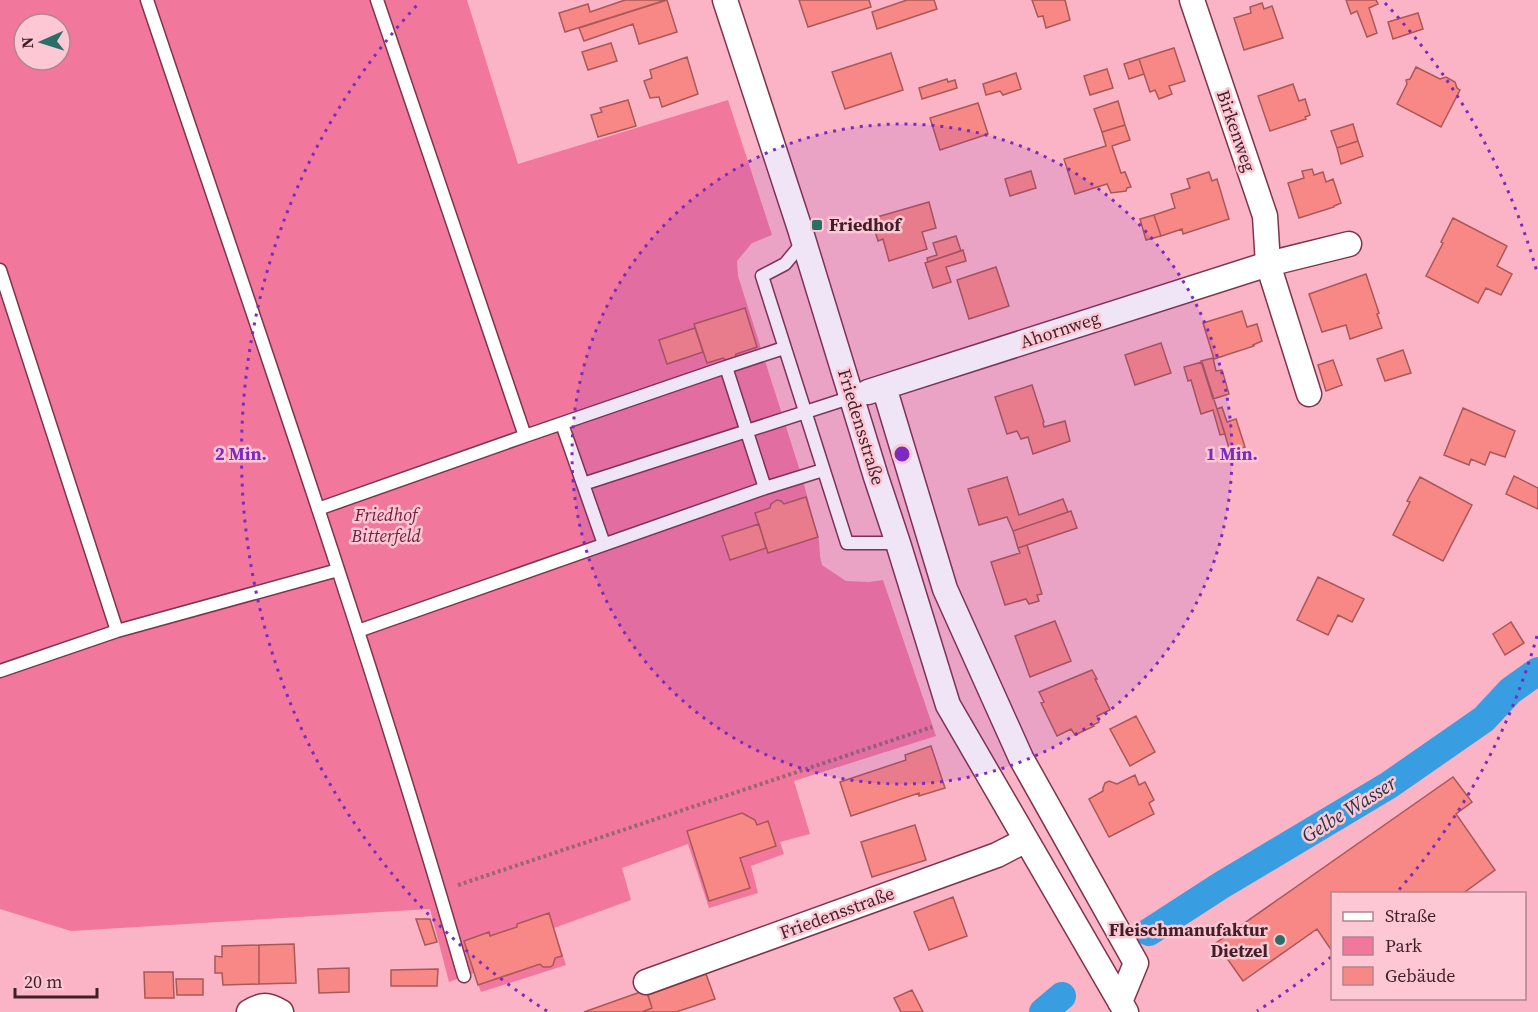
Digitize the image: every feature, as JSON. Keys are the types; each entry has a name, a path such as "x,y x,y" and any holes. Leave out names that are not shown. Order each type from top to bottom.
{"street":[{"name":"Friedensstraße","path":"725,0 804,241 948,705 1123,1007"},
{"name":"Birkenweg","path":"1192,0 1265,216 1268,264"},
{"name":"Ahornweg","path":"852,397 1268,264 1349,244"},
{"path":"1268,264 1309,394"},
{"name":"Friedensstraße","path":"884,387 945,589 1021,758 1136,963 1123,1007"},
{"name":"Friedensstraße","path":"646,982 997,855 1026,840"},
{"path":"249,1012 259,1006 269,1006 281,1012"}],"lane":[{"path":"147,0 358,631 465,976"},
{"path":"377,0 525,436"},
{"path":"804,241 786,264 762,276 784,348 847,543 898,543"},
{"path":"0,270 117,631"},
{"path":"318,509 784,348"},
{"path":"726,367 765,488"},
{"path":"583,484 852,397"},
{"path":"562,424 604,544"},
{"path":"358,631 765,488 824,470"},
{"path":"0,670 117,631 338,570"}],"path":[{"path":"440,891 957,720"}],"green space":[{"name":"Friedhof Bitterfeld","path":"0,0 467,0 518,164 728,100 772,235 752,243 737,261 738,276 802,477 819,540 822,565 846,581 883,580 936,736 794,781 810,834 780,842 784,854 751,866 758,893 709,908 688,844 622,868 631,900 554,928 566,965 481,992 474,973 449,982 430,909 71,931 0,909"}],"building":[{"path":"625,0 666,0 565,32 559,13 588,4 590,12"},
{"path":"667,0 677,32 639,44 633,24 584,41 579,28"},
{"path":"799,0 869,0 871,7 808,27"},
{"path":"907,0 934,0 937,9 877,29 872,12"},
{"path":"1032,0 1065,0 1070,20 1046,28 1043,16 1038,17"},
{"path":"1346,0 1376,0 1378,4 1369,8 1377,33 1367,37 1357,11 1351,14"},
{"path":"1262,3 1264,9 1272,6 1283,38 1244,50 1234,18 1251,13 1250,7"},
{"path":"1418,13 1423,29 1393,39 1388,22"},
{"path":"611,43 617,61 588,70 582,52"},
{"path":"1174,48 1185,81 1169,86 1172,94 1159,99 1155,90 1150,92 1139,59"},
{"path":"891,53 903,90 845,109 832,72"},
{"path":"687,57 698,94 662,107 659,97 650,98 644,81 652,78 650,70"},
{"path":"1139,59 1144,74 1129,79 1124,64"},
{"path":"1416,67 1440,79 1446,77 1455,82 1460,90 1441,127 1397,104 1407,84 1406,80 1410,79"},
{"path":"1107,69 1113,88 1090,95 1084,76"},
{"path":"1016,73 1021,89 1003,95 1000,91 986,95 983,84"},
{"path":"947,79 948,82 955,80 957,88 922,99 919,88"},
{"path":"1293,84 1299,101 1305,99 1310,115 1305,117 1306,119 1270,131 1258,96"},
{"path":"628,100 636,126 598,137 591,115 602,112 600,108"},
{"path":"1118,101 1125,125 1102,132 1094,109"},
{"path":"978,103 988,134 940,150 930,118"},
{"path":"1353,124 1358,141 1337,148 1331,131"},
{"path":"1125,125 1130,140 1112,146 1121,173 1125,172 1131,187 1126,191 1111,193 1107,184 1075,194 1064,159 1106,146 1102,132"},
{"path":"1358,141 1363,156 1341,164 1337,148"},
{"path":"1312,169 1314,175 1323,172 1326,182 1333,179 1341,203 1299,218 1288,183 1304,178 1302,171"},
{"path":"1031,171 1036,188 1010,196 1005,179"},
{"path":"1209,172 1212,181 1217,179 1229,219 1183,234 1182,229 1161,236 1154,215 1175,208 1171,194 1190,188 1187,179"},
{"path":"929,202 936,228 922,232 927,249 889,261 883,239 878,241 875,231 880,230 877,217"},
{"path":"1154,215 1161,236 1146,240 1140,219"},
{"path":"1453,218 1507,246 1497,266 1512,274 1501,295 1486,288 1478,303 1426,276"},
{"path":"956,236 961,251 928,262 927,258 937,255 933,243"},
{"path":"963,250 966,261 946,267 951,282 933,288 925,263"},
{"path":"996,267 1009,306 969,319 957,280"},
{"path":"1366,274 1382,328 1350,339 1346,325 1322,332 1309,294"},
{"path":"745,308 757,347 736,354 735,358 727,361 723,358 707,363 694,324"},
{"path":"1242,311 1247,327 1257,324 1262,341 1254,346 1214,359 1203,323"},
{"path":"695,328 703,352 667,364 659,340"},
{"path":"1161,343 1171,373 1135,385 1125,355"},
{"path":"1403,350 1411,373 1385,381 1377,359"},
{"path":"1213,358 1216,371 1222,370 1229,394 1213,399 1201,361"},
{"path":"1333,360 1342,385 1326,391 1318,365"},
{"path":"1202,362 1225,434 1220,435 1213,410 1201,414 1191,380 1188,381 1184,367"},
{"path":"1032,385 1044,427 1065,421 1070,441 1033,454 1028,437 1021,439 1017,431 1007,434 995,397"},
{"path":"1222,407 1227,422 1236,419 1245,447 1230,451 1217,409"},
{"path":"1463,408 1515,431 1505,457 1490,452 1485,465 1471,459 1469,465 1444,455"},
{"path":"1514,476 1538,488 1538,509 1506,494"},
{"path":"1007,477 1019,515 1063,499 1068,512 1013,531 1007,517 979,525 968,489"},
{"path":"1420,477 1472,505 1443,561 1393,535"},
{"path":"806,497 818,537 768,553 755,513 770,508 771,504 777,500 784,504"},
{"path":"1071,511 1077,528 1018,548 1013,531"},
{"path":"759,524 766,548 730,560 722,536"},
{"path":"1027,545 1042,594 1037,595 1039,601 1029,604 1026,599 1005,605 991,562 1020,553 1018,548"},
{"path":"1318,577 1364,599 1352,622 1338,615 1328,635 1297,620"},
{"path":"1055,621 1071,661 1030,677 1015,636"},
{"path":"1511,622 1524,643 1505,655 1493,634"},
{"path":"1092,670 1110,710 1097,716 1099,722 1094,726 1075,735 1071,729 1057,736 1041,703 1044,702 1039,692"},
{"path":"1136,716 1155,752 1130,766 1110,729"},
{"path":"931,746 945,788 919,796 919,793 851,816 840,782 906,760 905,755"},
{"path":"1135,775 1139,785 1145,782 1154,800 1149,803 1154,814 1109,837 1089,799 1103,791 1105,783 1109,781 1117,784"},
{"path":"1453,777 1472,802 1456,814 1495,870 1465,892 1331,892 1331,950 1317,929 1243,981 1216,943"},
{"path":"742,813 755,820 757,825 768,821 776,846 740,858 750,888 709,901 687,831"},
{"path":"915,825 926,860 872,877 861,842"},
{"path":"953,897 967,936 929,950 914,912"},
{"path":"549,913 562,956 555,958 550,967 543,967 540,964 478,985 464,941 489,932 490,936"},
{"path":"416,919 430,919 437,942 425,945"},
{"path":"294,944 296,983 259,984 259,945"},
{"path":"259,945 259,984 223,985 222,973 215,973 215,956 222,957 222,946"},
{"path":"349,968 349,992 319,993 318,969"},
{"path":"438,969 437,986 391,986 391,970"},
{"path":"144,972 173,972 174,998 145,998"},
{"path":"706,974 715,999 676,1012 642,1012 652,1008 648,995"},
{"path":"176,979 203,979 203,995 177,995"},
{"path":"646,990 652,1008 642,1012 584,1012"},
{"path":"912,990 923,1012 901,1012 894,998"}],"waterway":[{"name":"Gelbe Wasser","path":"1149,932 1220,886 1389,785 1484,719 1510,691 1538,671"},
{"path":"1043,1012 1062,996"}],"place":[{"name":"Friedhof","path":"817,225"},
{"name":"Fleischmanufaktur Dietzel","path":"1280,940"}]}
